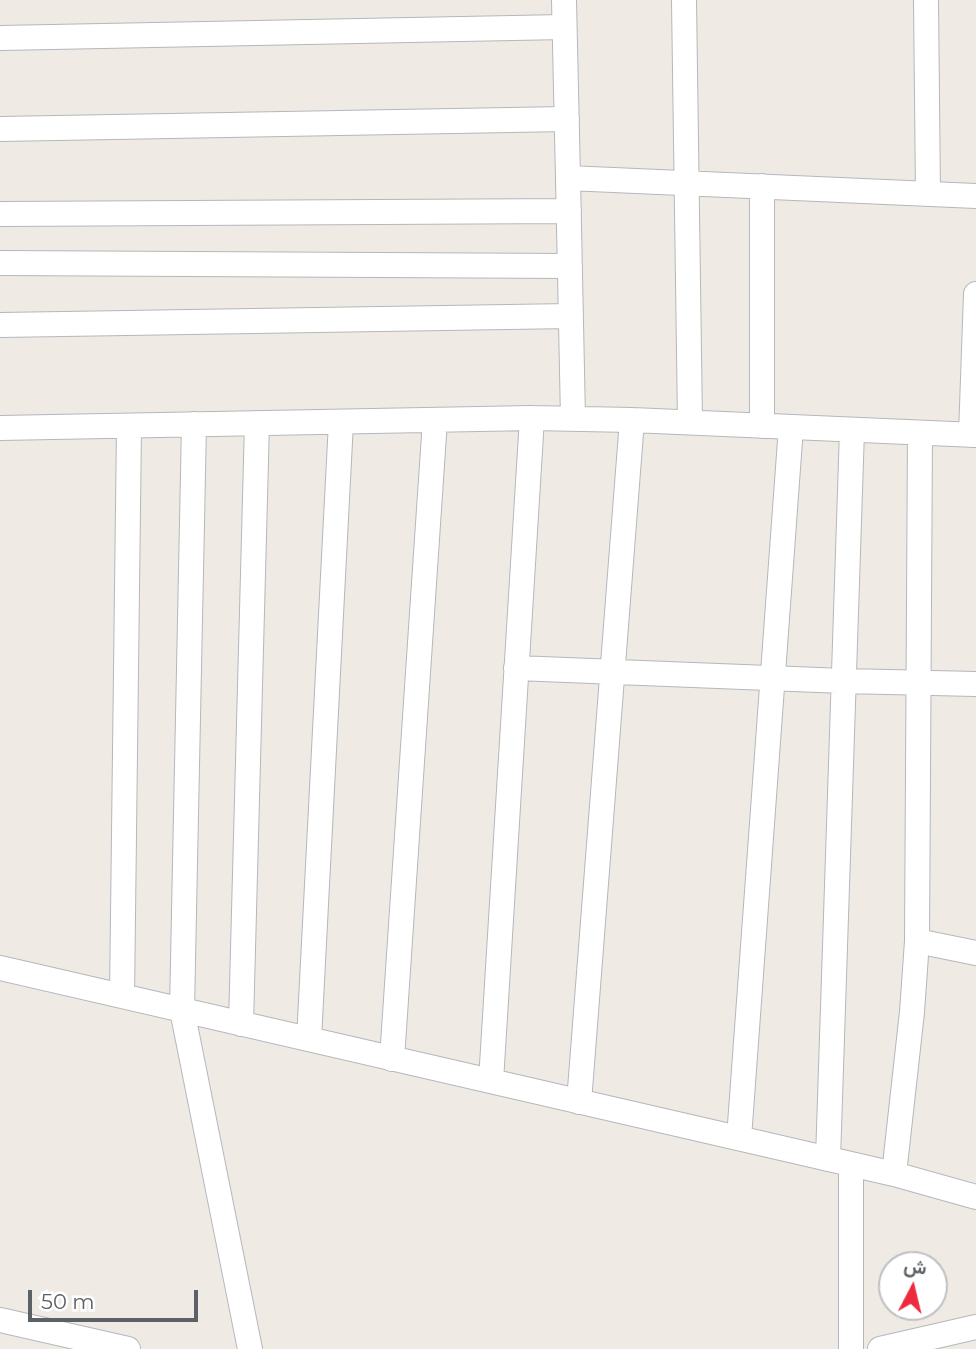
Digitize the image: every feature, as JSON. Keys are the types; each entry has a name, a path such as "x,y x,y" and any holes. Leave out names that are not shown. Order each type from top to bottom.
{"street":[{"path":"564,0 573,419"},
{"path":"684,0 690,422"},
{"path":"926,0 928,194"},
{"path":"0,38 564,27"},
{"path":"0,129 567,119"},
{"path":"568,178 976,196"},
{"path":"762,186 762,426"},
{"path":"0,214 569,211"},
{"path":"0,264 570,266"},
{"path":"0,428 532,418 974,435 976,294"},
{"path":"0,325 571,316"},
{"path":"491,1081 532,418"},
{"path":"392,1059 435,420"},
{"path":"579,1102 632,420"},
{"path":"309,1039 341,422"},
{"path":"241,1024 257,423"},
{"path":"194,424 181,1010 250,1349"},
{"path":"122,996 129,426"},
{"path":"739,1139 791,427"},
{"path":"851,1349 839,1162 844,681 852,430"},
{"path":"894,1174 917,940 920,433"},
{"path":"516,668 976,684"},
{"path":"917,940 976,953"},
{"path":"0,968 894,1174 976,1197"},
{"path":"0,1320 128,1349"},
{"path":"880,1349 976,1327"}]}
